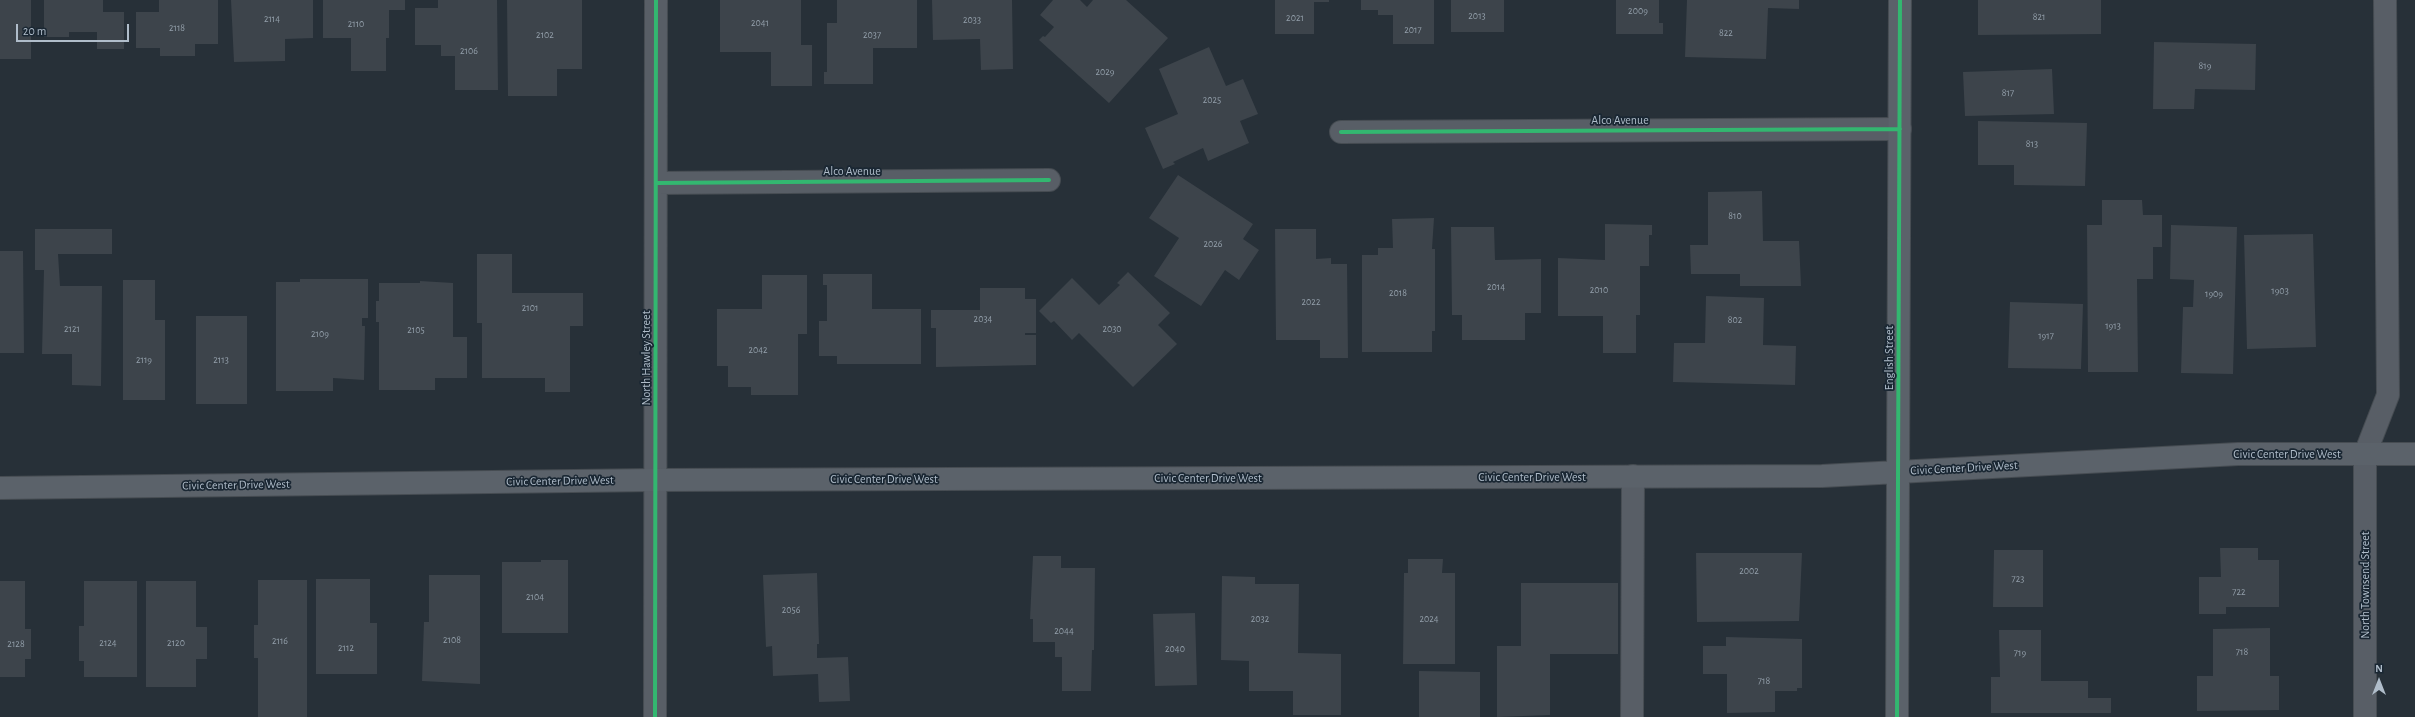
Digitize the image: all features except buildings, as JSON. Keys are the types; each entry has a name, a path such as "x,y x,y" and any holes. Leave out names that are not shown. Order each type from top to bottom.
{"main road":[{"name":"English Street","path":"1897,717 1900,0"},
{"name":"Civic Center Drive West","path":"0,488 655,480 1822,476 2238,454 2415,454"}],"street":[{"name":"North Hawley Street","path":"655,717 656,0"},
{"path":"2365,454 2388,395 2385,0"},
{"name":"Alco Avenue","path":"1341,132 1900,129"},
{"name":"Alco Avenue","path":"656,183 1049,180"},
{"name":"North Townsend Street","path":"2364,717 2365,454"},
{"path":"1632,717 1633,476"}],"cycle path":[{"path":"655,717 656,0"},
{"path":"1897,717 1900,0"},
{"path":"1341,132 1900,129"},
{"path":"656,183 1049,180"}]}
